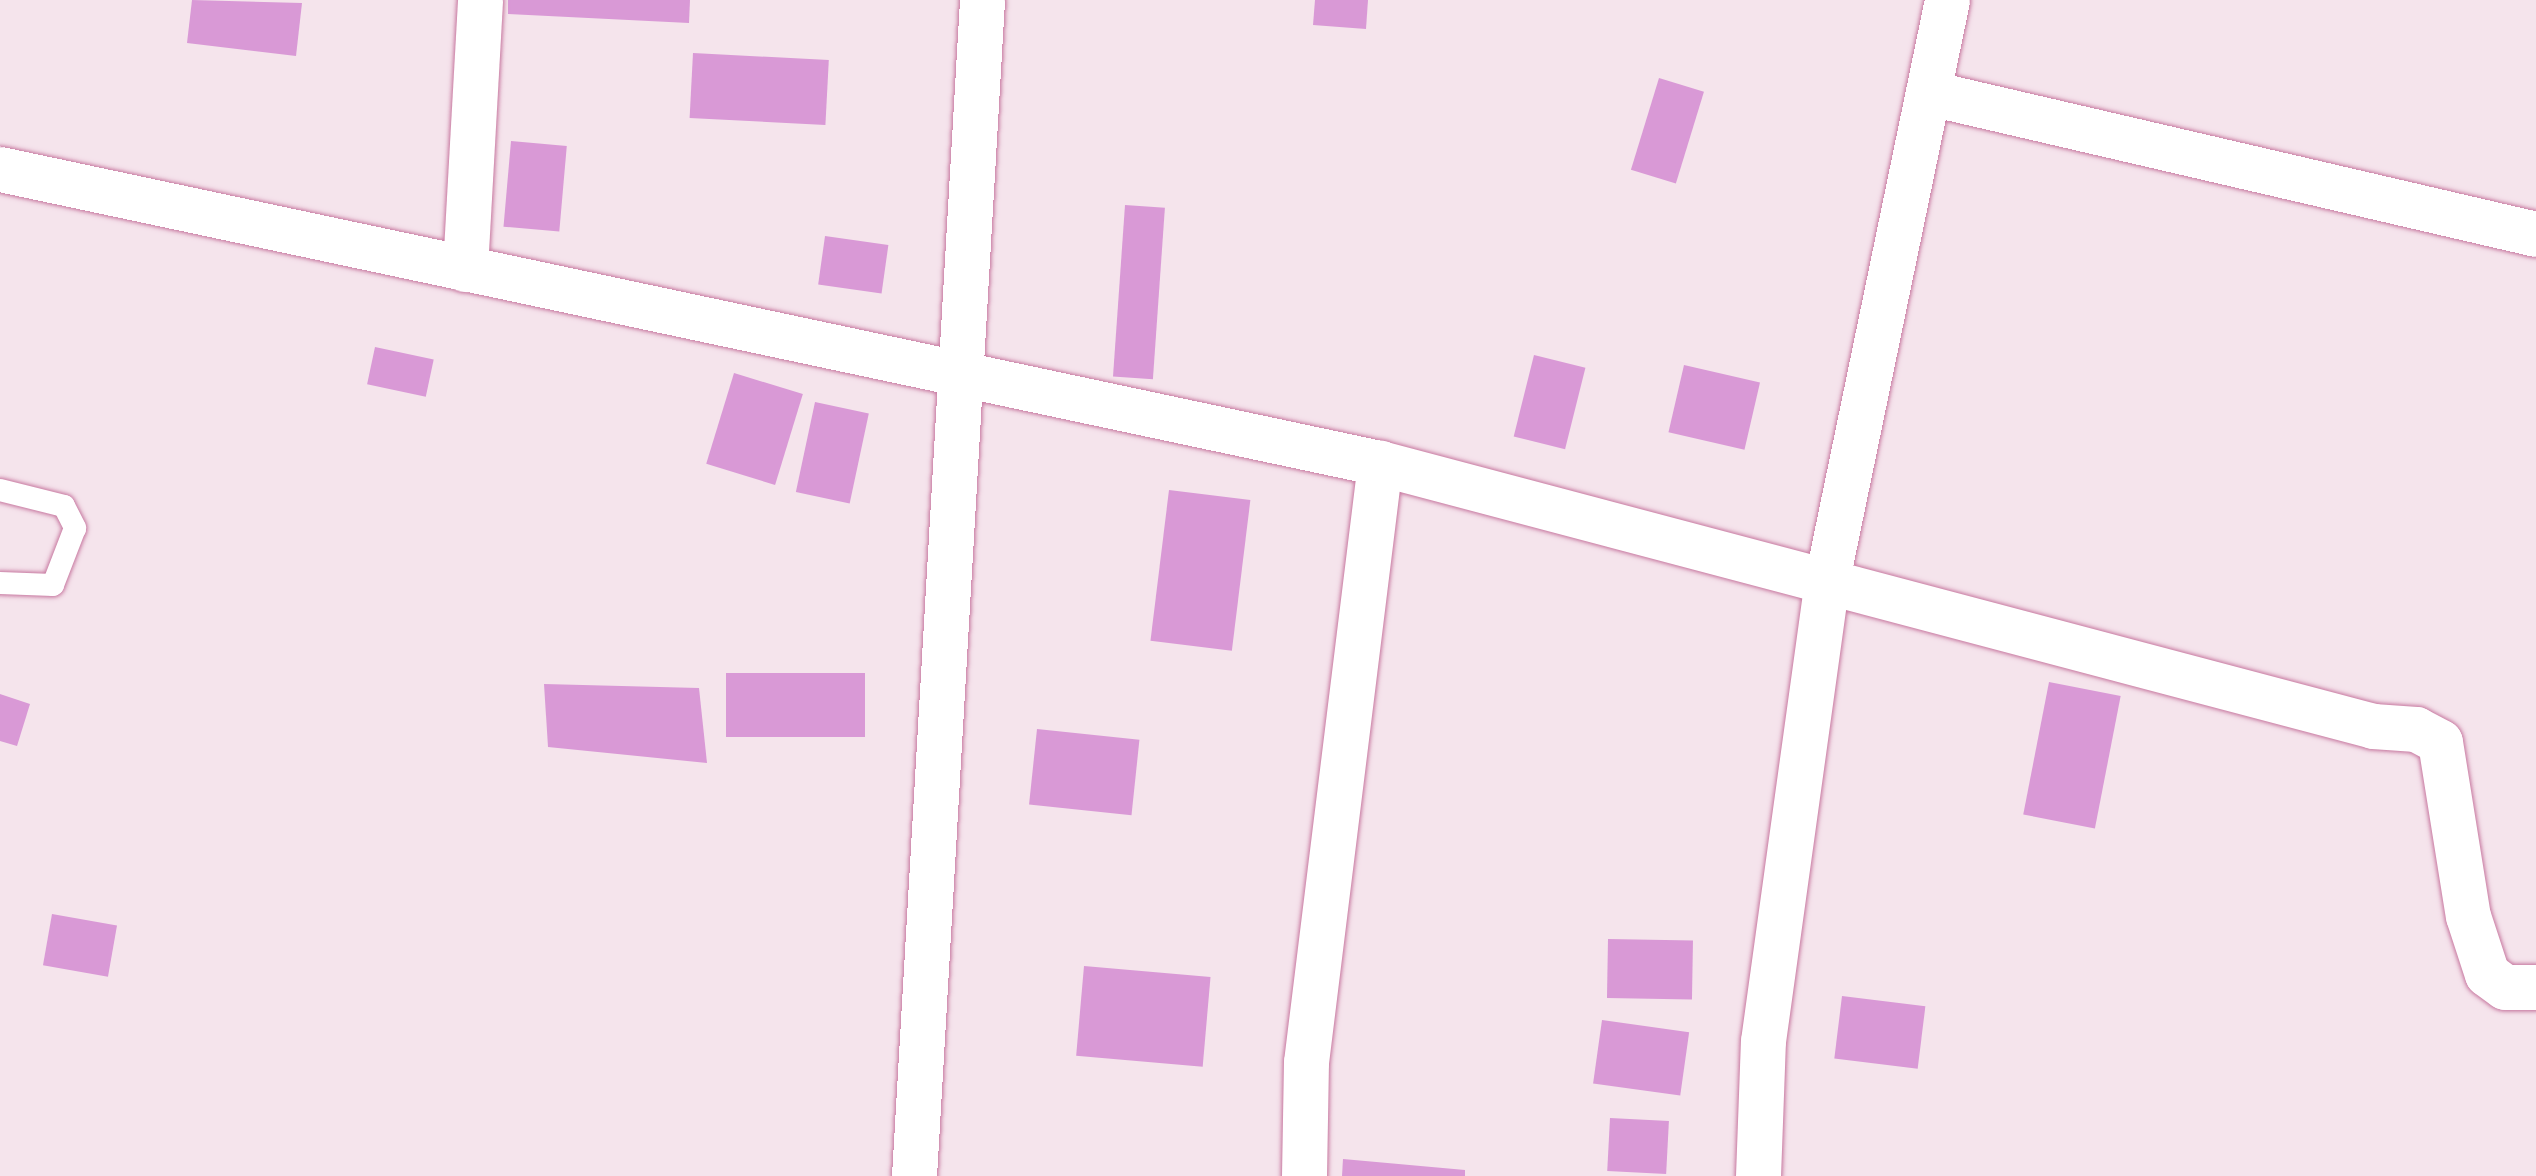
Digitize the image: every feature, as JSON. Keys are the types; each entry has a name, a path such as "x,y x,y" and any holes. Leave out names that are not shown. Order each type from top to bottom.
{"street":[{"path":"465,269 480,0"},
{"path":"914,1176 964,376 982,0"},
{"path":"1758,1176 1763,1042 1827,579 1947,0"},
{"path":"1930,94 2536,234"},
{"path":"0,168 1380,463 2373,726 2416,729 2440,742 2468,916 2487,974 2505,987 2536,986"},
{"path":"1304,1176 1306,1062 1380,463"}],"lane":[{"path":"0,490 64,506 75,528 53,585 0,584"}],"building":[{"path":"192,0 302,3 296,56 187,43"},
{"path":"508,0 690,0 689,23 508,14"},
{"path":"1315,0 1368,0 1366,29 1313,25"},
{"path":"693,53 829,60 825,125 690,118"},
{"path":"1659,78 1704,92 1676,184 1631,170"},
{"path":"511,141 567,146 559,232 504,227"},
{"path":"1125,205 1165,208 1153,379 1113,377"},
{"path":"825,236 888,245 882,293 818,285"},
{"path":"375,347 434,359 426,397 367,384"},
{"path":"1534,355 1585,368 1565,449 1514,437"},
{"path":"1684,365 1760,383 1744,450 1668,432"},
{"path":"734,373 803,394 775,485 706,464"},
{"path":"815,402 869,413 850,503 796,492"},
{"path":"1169,490 1250,500 1232,651 1150,641"},
{"path":"726,673 865,673 865,737 726,737"},
{"path":"2049,682 2121,696 2095,828 2023,815"},
{"path":"544,684 699,688 707,763 548,747"},
{"path":"0,694 30,704 17,746 0,741"},
{"path":"1037,729 1139,740 1131,815 1029,805"},
{"path":"52,914 117,925 108,977 43,965"},
{"path":"1608,939 1693,940 1692,999 1607,998"},
{"path":"1084,966 1211,977 1203,1067 1076,1056"},
{"path":"1842,996 1925,1006 1918,1069 1834,1059"},
{"path":"1602,1020 1689,1032 1680,1096 1593,1083"},
{"path":"1610,1118 1669,1121 1666,1174 1607,1171"},
{"path":"1343,1159 1465,1170 1465,1176 1342,1176"}]}
